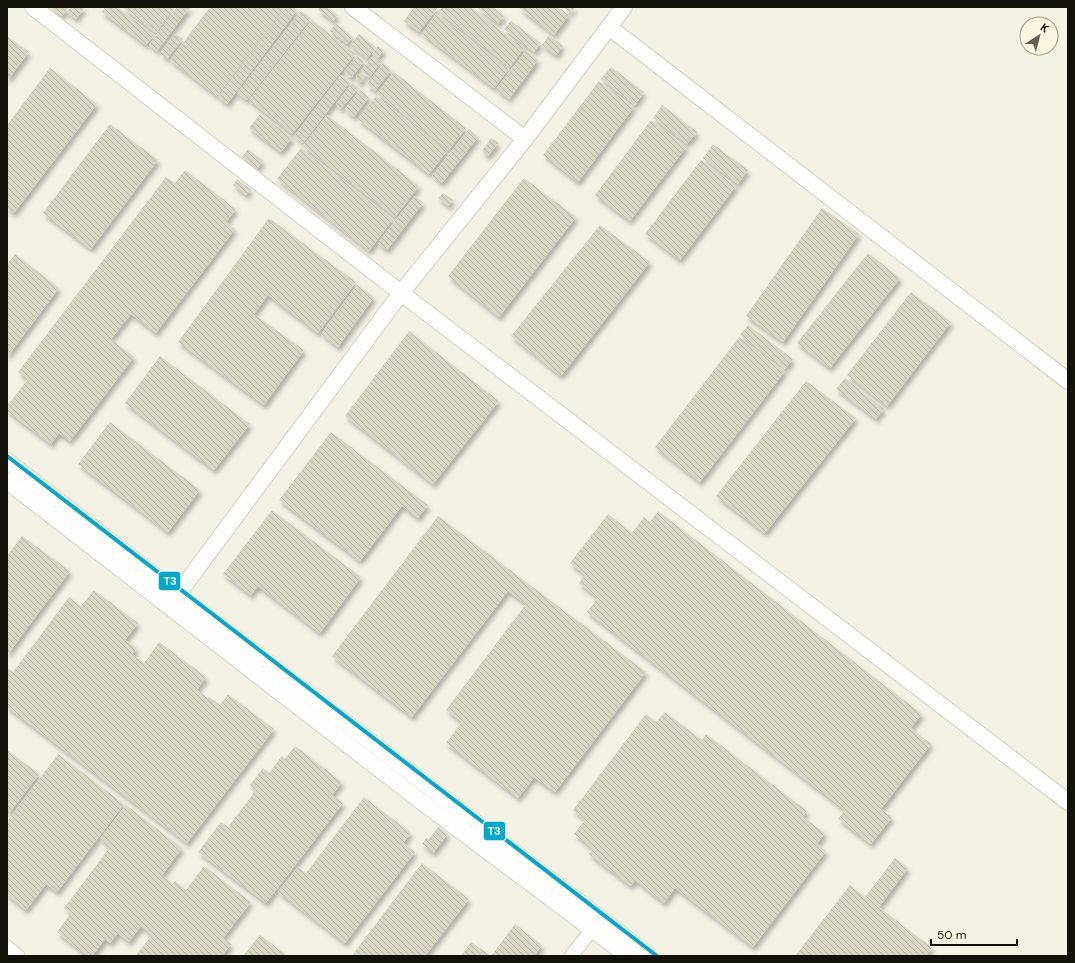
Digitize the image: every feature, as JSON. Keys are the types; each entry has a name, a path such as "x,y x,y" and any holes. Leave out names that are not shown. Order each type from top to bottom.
{"street":[{"path":"33,7 401,293 1068,802"},
{"path":"353,7 525,139"},
{"path":"174,600 401,293 525,139 624,7"},
{"path":"609,27 1068,381"},
{"path":"7,461 174,600 418,799 596,924 649,956"},
{"path":"7,482 174,600"},
{"path":"571,956 596,924"},
{"path":"596,924 628,956"},
{"path":"7,947 18,956"}],"building":[{"path":"50,7 66,7 68,8 62,16"},
{"path":"71,7 85,7 76,19 67,12"},
{"path":"105,7 117,7 154,35 146,45 102,12"},
{"path":"122,7 175,7 156,33"},
{"path":"177,7 190,7 157,51 149,45"},
{"path":"210,7 285,7 217,96 170,60"},
{"path":"286,7 294,7 297,10 227,104 218,97"},
{"path":"320,7 327,7 337,15 333,21 318,10"},
{"path":"414,7 438,7 419,32 404,21"},
{"path":"442,7 470,7 524,48 510,67 438,12"},
{"path":"476,7 493,7 504,16 498,24"},
{"path":"518,7 558,7 569,15 554,35"},
{"path":"563,7 575,7 571,13"},
{"path":"301,11 311,18 247,100 237,93"},
{"path":"436,14 509,69 494,88 422,34"},
{"path":"312,20 355,54 292,134 249,100"},
{"path":"511,21 541,43 534,52 504,29"},
{"path":"336,23 353,37 347,44 330,31"},
{"path":"175,34 183,39 167,59 160,53"},
{"path":"359,34 376,47 367,58 350,45"},
{"path":"549,35 563,46 556,55 542,45"},
{"path":"7,36 29,52 7,81"},
{"path":"378,46 384,50 378,58 372,54"},
{"path":"526,51 538,60 509,99 496,89"},
{"path":"357,56 364,61 351,78 344,72"},
{"path":"373,56 381,62 369,78 361,71"},
{"path":"383,63 391,70 375,91 367,84"},
{"path":"611,67 644,92 635,105 601,79"},
{"path":"50,68 97,104 14,213 7,208 7,125"},
{"path":"394,72 466,128 449,150 377,94"},
{"path":"360,74 363,75 363,81 360,82 357,81 356,78 357,75"},
{"path":"341,75 350,82 303,143 294,136"},
{"path":"599,81 634,107 578,182 543,155"},
{"path":"352,83 358,88 341,109 336,104"},
{"path":"360,90 369,97 354,117 345,109"},
{"path":"376,96 447,151 429,174 358,119"},
{"path":"662,105 697,132 687,144 653,118"},
{"path":"260,114 292,138 281,152 249,128"},
{"path":"327,115 419,186 395,217 303,146"},
{"path":"651,120 686,147 630,221 595,195"},
{"path":"110,124 158,160 91,249 43,213"},
{"path":"469,129 478,137 442,183 432,176"},
{"path":"491,138 498,143 488,156 482,151"},
{"path":"713,144 748,170 738,184 703,158"},
{"path":"301,148 393,219 369,251 277,179"},
{"path":"248,149 263,161 257,169 242,157"},
{"path":"701,160 736,186 680,260 645,234"},
{"path":"185,170 236,209 226,222 235,229 156,333 131,314 111,339 134,357 70,441 59,433 51,444 7,411 7,406 28,379 18,372 166,177 175,183"},
{"path":"524,178 576,217 499,317 448,276"},
{"path":"237,179 251,190 246,195 233,185"},
{"path":"443,193 453,200 448,206 438,198"},
{"path":"415,196 423,203 387,250 378,243"},
{"path":"822,208 859,234 783,342 746,316"},
{"path":"269,218 356,282 318,333 268,295 254,314 304,350 264,405 178,342"},
{"path":"600,225 650,262 561,376 511,336"},
{"path":"868,253 900,278 830,368 797,343"},
{"path":"15,254 59,288 7,357 7,264"},
{"path":"357,285 374,297 338,347 321,334"},
{"path":"911,292 951,322 887,406 847,375"},
{"path":"748,325 793,359 785,369 740,335"},
{"path":"409,331 499,401 433,484 345,416"},
{"path":"739,337 785,371 700,482 655,447"},
{"path":"160,356 250,424 214,470 125,403"},
{"path":"845,378 884,409 876,419 836,389"},
{"path":"806,381 856,418 765,533 716,496"},
{"path":"110,422 200,490 168,532 78,464"},
{"path":"331,432 428,505 418,518 402,506 360,561 279,500"},
{"path":"272,510 361,577 320,633 258,586 251,595 223,574"},
{"path":"658,511 922,714 911,728 931,744 881,809 892,817 871,844 838,819 845,810 587,612 598,598 579,583 585,575 570,563 608,514 632,533 644,517 650,522"},
{"path":"438,516 646,672 555,792 534,777 518,798 446,743 462,722 446,710 526,604 508,591 412,717 332,656"},
{"path":"22,536 70,571 7,655 7,556"},
{"path":"94,590 138,623 125,640 137,648 132,654 144,663 159,642 206,677 197,690 220,705 228,694 274,729 187,843 7,707 7,668 13,672 69,597 81,606"},
{"path":"665,712 702,740 706,734 807,811 803,817 825,833 817,844 826,851 753,947 675,888 664,903 635,880 631,886 589,854 593,849 574,834 585,820 573,810 646,714 656,722"},
{"path":"295,746 342,782 332,795 343,803 266,903 198,852 221,822 228,827 256,790 250,785 263,768 269,773 282,756 285,759"},
{"path":"7,750 39,774 7,816"},
{"path":"58,754 124,804 57,892 46,884 26,910 7,895 7,822"},
{"path":"364,797 411,833 403,843 415,852 345,943 278,892 298,867 306,873"},
{"path":"126,805 182,848 162,875 173,884 175,881 186,890 204,866 251,902 223,938 231,944 222,956 135,956 152,935 141,926 129,942 118,933 110,943 105,939 92,956 87,956 57,932 71,913 64,908 110,847 100,839"},
{"path":"438,827 448,834 433,853 422,844 426,838 429,839"},
{"path":"895,858 908,868 879,907 932,948 926,956 795,956 850,885 865,897"},
{"path":"422,863 469,899 425,956 356,956 353,954"},
{"path":"515,924 542,945 534,956 491,956"},
{"path":"260,935 288,956 243,956"},
{"path":"471,942 491,956 461,956"}],"transit line":[{"name":"T3","path":"7,456 657,956"}]}
